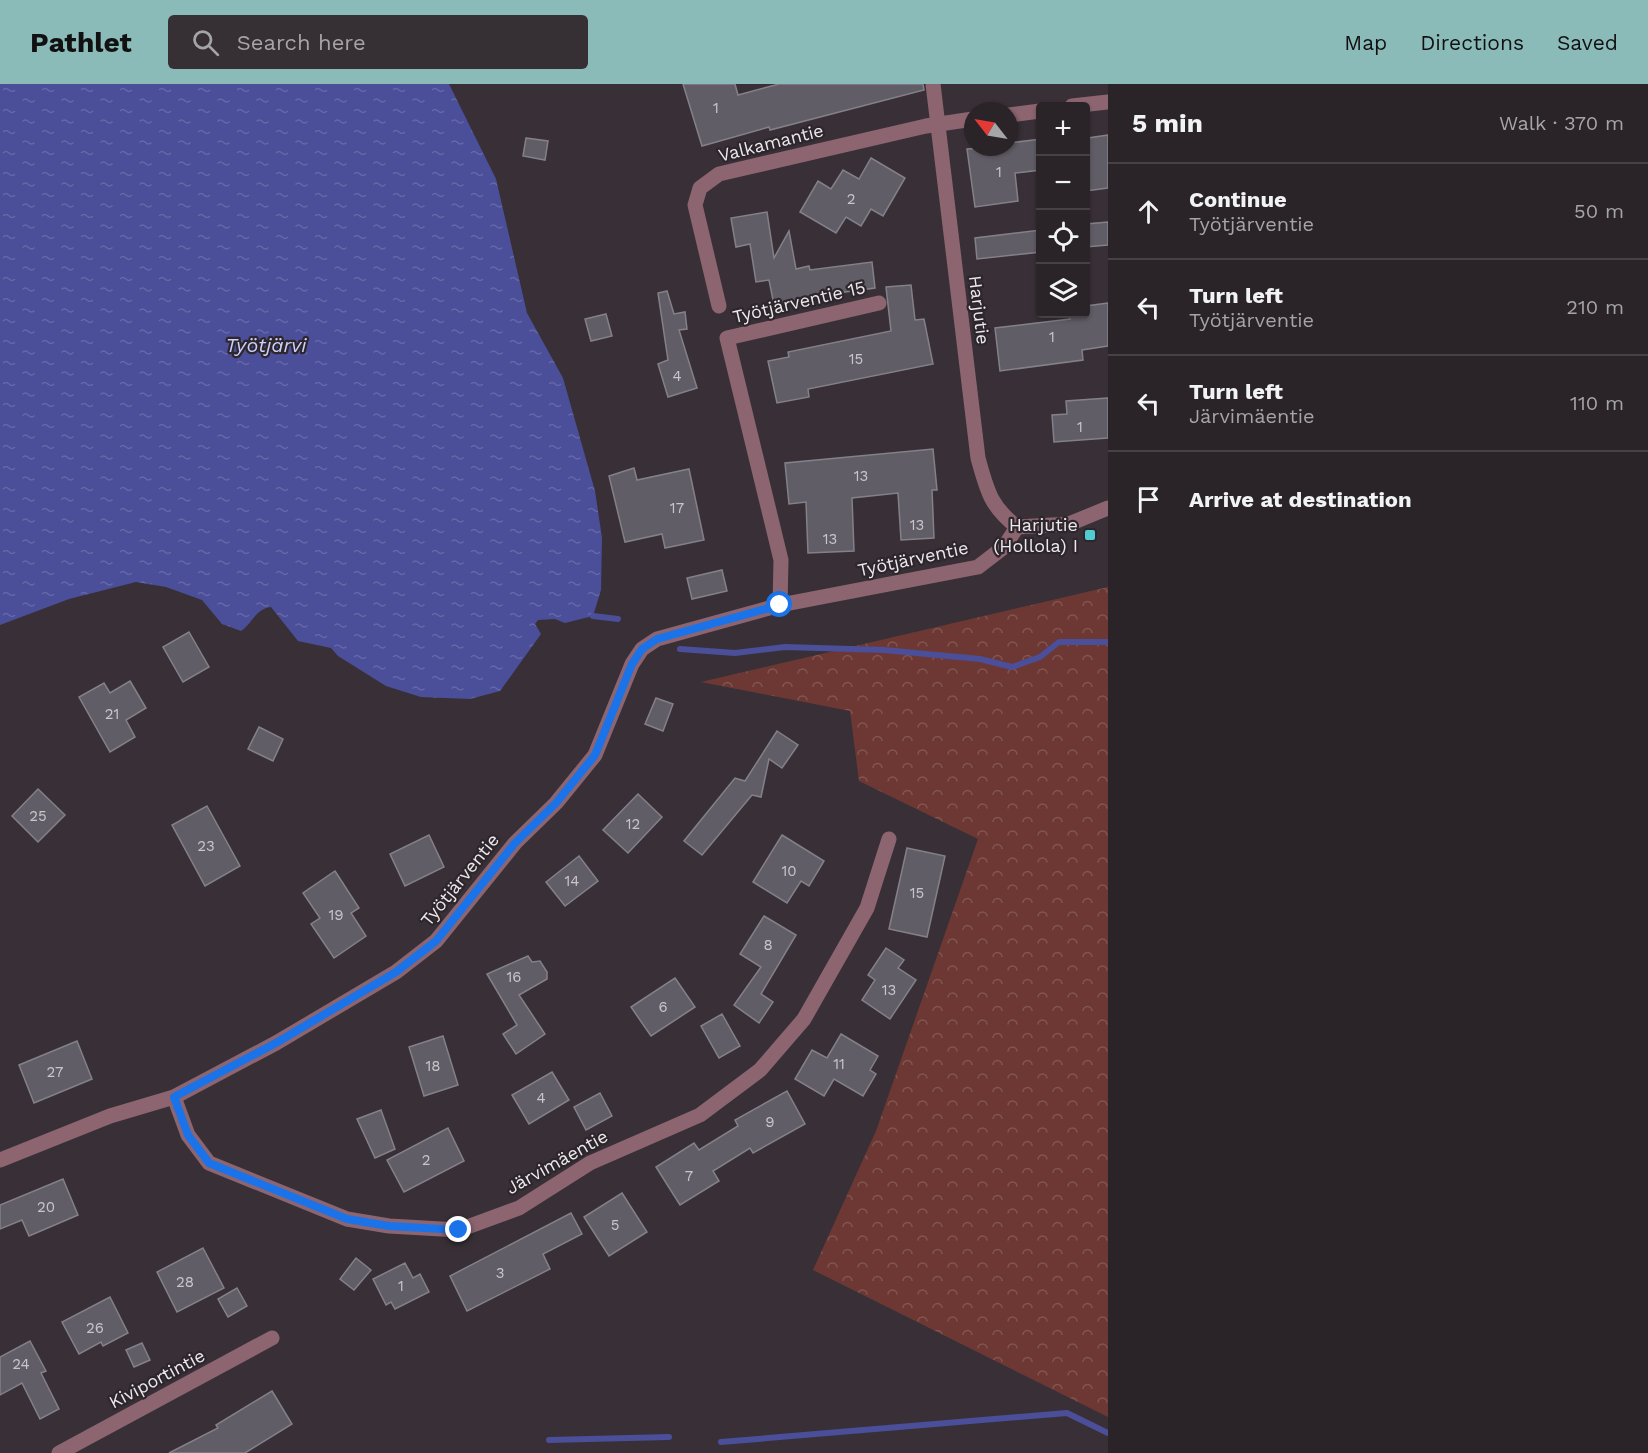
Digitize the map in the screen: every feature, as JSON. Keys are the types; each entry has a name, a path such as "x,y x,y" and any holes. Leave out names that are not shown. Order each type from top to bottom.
{"street":[{"name":"Harjutie","path":"933,84 978,458 987,489 999,513 1017,527"},
{"path":"1090,104 1108,102"},
{"path":"1018,114 1036,112"},
{"name":"Valkamantie","path":"719,306 695,204 700,188 719,174 964,120"},
{"name":"Työtjärventie 15","path":"780,605 781,560 727,338 879,303"},
{"path":"1017,527 1069,524 1108,508"},
{"name":"Työtjärventie","path":"0,1160 110,1116 174,1097 276,1043 396,972 436,941 515,843 556,803 595,755 632,664 642,649 657,639 780,605 978,567 1004,547 1017,527"},
{"name":"Järvimäentie","path":"174,1097 188,1135 209,1163 347,1219 389,1226 459,1230 519,1208 590,1163 700,1115 760,1070 804,1019 867,908 889,839"},
{"name":"Kiviportintie","path":"59,1453 272,1338"}],"green space":[{"path":"1108,587 1108,1417 813,1270 876,1131 978,839 859,781 850,711 701,682"}],"water":[{"name":"Työtjärvi","path":"0,84 449,84 496,179 527,313 563,378 595,491 602,538 601,590 593,616 565,623 555,619 538,620 535,624 541,634 500,691 470,699 421,697 386,686 338,656 331,648 298,641 271,607 261,610 241,631 222,624 202,600 166,587 136,582 69,599 0,625"}],"building":[{"path":"683,84 735,84 738,95 779,84 923,84 924,90 770,130 769,127 702,146"},
{"path":"1108,135 1108,188 1090,190 1090,138"},
{"path":"526,138 548,141 545,160 523,156"},
{"path":"1036,140 1036,171 1015,173 1018,201 975,207 968,156 1018,156 1018,142"},
{"path":"871,158 905,178 883,216 871,209 861,226 846,217 836,233 800,212 818,181 831,189 843,170 859,179"},
{"path":"767,212 774,258 789,231 796,269 809,266 810,270 872,262 875,288 814,296 815,298 774,305 769,280 756,282 750,244 736,247 731,218"},
{"path":"1108,222 1108,245 1090,247 1090,224"},
{"path":"1036,231 1036,253 977,259 975,238"},
{"path":"911,285 915,320 924,319 933,364 808,389 809,397 777,403 768,361 789,357 788,352 891,331 886,287"},
{"path":"667,291 674,314 685,312 687,329 679,330 697,388 668,397 658,364 668,360 658,293"},
{"path":"1108,303 1108,346 1082,350 1083,360 1000,371 995,328 1070,318 1090,318 1090,305"},
{"path":"606,314 612,336 591,341 585,319"},
{"path":"1108,398 1108,438 1054,442 1052,415 1067,414 1066,401"},
{"path":"933,449 937,490 932,490 934,538 901,540 898,493 852,498 854,551 808,553 806,502 789,504 785,463"},
{"path":"634,468 637,480 689,469 704,540 665,548 662,534 625,542 609,476"},
{"path":"722,570 727,591 692,599 687,578"},
{"path":"189,632 209,667 183,682 163,647"},
{"path":"130,681 146,708 126,720 135,737 110,752 79,697 104,683 110,693"},
{"path":"656,698 673,704 663,731 645,724"},
{"path":"259,727 283,739 273,761 248,749"},
{"path":"777,731 798,745 782,768 769,759 761,797 752,795 702,855 684,841 735,778 745,781"},
{"path":"38,789 65,815 38,842 12,816"},
{"path":"638,794 662,817 628,853 603,830"},
{"path":"207,806 240,866 205,886 172,825"},
{"path":"429,835 444,867 405,886 390,854"},
{"path":"782,835 824,861 809,886 801,881 787,903 753,882"},
{"path":"907,848 945,856 927,937 889,929"},
{"path":"579,856 598,881 565,906 546,882"},
{"path":"335,871 359,908 351,913 366,936 334,958 311,924 320,918 303,893"},
{"path":"764,916 796,935 761,994 773,1002 759,1023 734,1005 761,967 740,954"},
{"path":"886,948 904,960 898,968 916,980 890,1019 862,1000 875,980 868,975"},
{"path":"528,956 532,962 540,961 547,972 547,979 519,995 545,1034 516,1054 503,1034 517,1025 487,974"},
{"path":"675,978 695,1007 651,1036 631,1007"},
{"path":"722,1014 740,1046 719,1058 701,1026"},
{"path":"841,1034 878,1056 870,1070 876,1074 863,1096 834,1079 824,1096 795,1079 812,1050 827,1058"},
{"path":"443,1036 458,1085 424,1096 409,1047"},
{"path":"77,1041 92,1079 34,1103 19,1065"},
{"path":"552,1072 569,1100 529,1124 512,1095"},
{"path":"787,1091 805,1124 753,1153 750,1148 713,1171 719,1181 680,1205 656,1167 694,1143 699,1150 738,1126 735,1120"},
{"path":"600,1093 612,1116 586,1130 574,1107"},
{"path":"381,1110 395,1149 375,1158 357,1119"},
{"path":"448,1128 464,1161 404,1192 387,1160"},
{"path":"63,1179 78,1215 29,1236 22,1220 0,1229 0,1205"},
{"path":"622,1193 647,1232 609,1256 584,1217"},
{"path":"571,1213 582,1234 543,1254 550,1269 467,1311 450,1276"},
{"path":"203,1248 224,1288 177,1312 157,1272"},
{"path":"356,1258 371,1270 354,1290 340,1279"},
{"path":"405,1263 413,1278 420,1274 429,1292 395,1309 391,1302 386,1305 373,1279"},
{"path":"237,1288 247,1306 228,1317 218,1299"},
{"path":"110,1297 128,1333 103,1346 101,1342 79,1354 62,1322"},
{"path":"30,1341 46,1371 41,1373 59,1409 40,1419 22,1383 0,1395 0,1357"},
{"path":"142,1343 150,1360 134,1367 126,1350"},
{"path":"272,1391 292,1424 245,1453 169,1453 218,1428 216,1425"}],"waterway":[{"path":"593,616 618,619"},
{"path":"680,649 735,653 785,647 884,650 980,659 1012,667 1040,657 1059,642 1108,642"},
{"path":"721,1442 1067,1413 1108,1433"},
{"path":"549,1440 669,1437"}],"place":[{"name":"Harjutie (Hollola) I","path":"1090,535"}],"route":[{"path":"459,1230 389,1226 347,1219 209,1163 197,1150 188,1135 174,1097 276,1043 396,972 436,941 515,843 556,803 595,755 632,664 642,649 657,639 780,605"}]}
